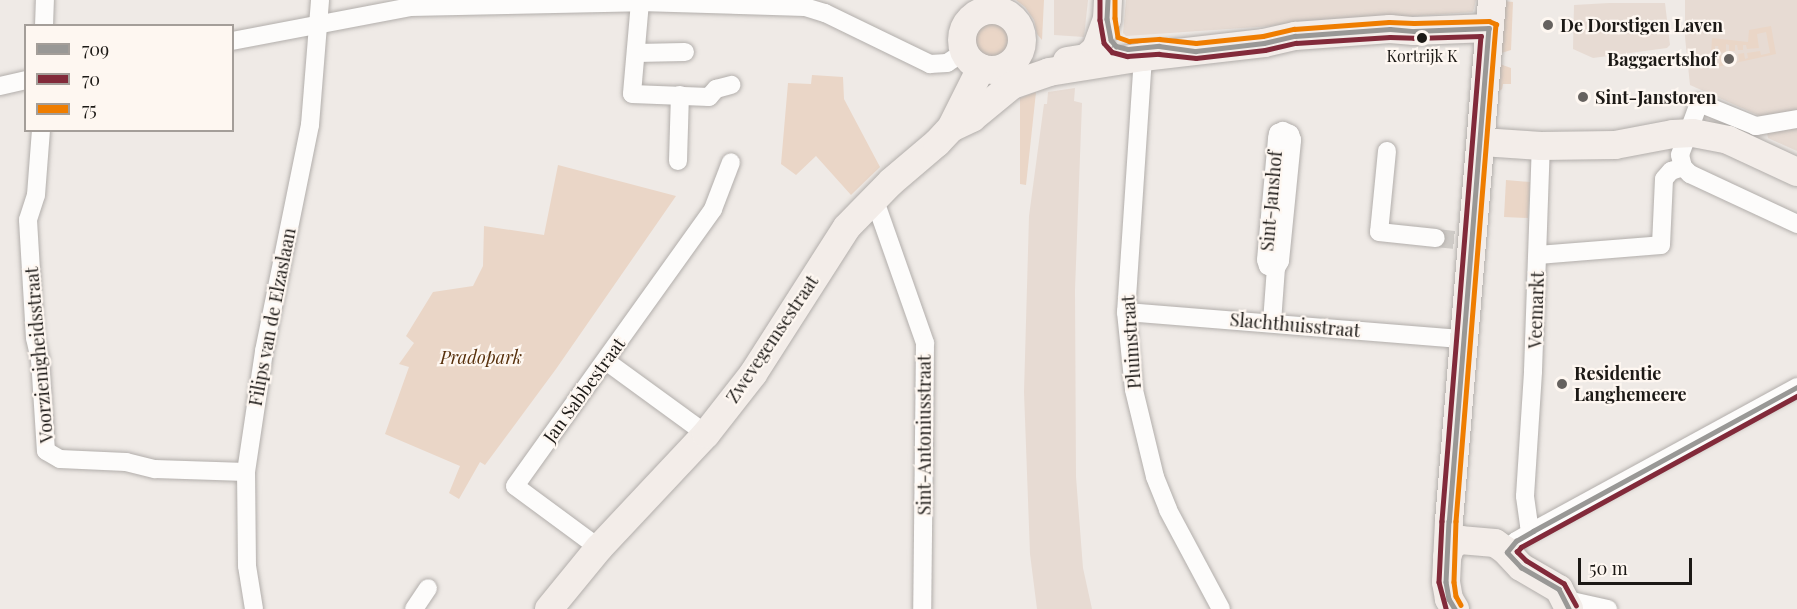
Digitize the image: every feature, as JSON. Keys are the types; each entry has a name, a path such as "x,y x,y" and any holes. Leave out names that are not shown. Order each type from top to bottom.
{"main road":[{"path":"1451,608 1447,591 1448,556 1464,339 1464,241 1482,142 1492,0"},
{"path":"982,6 1005,14 1016,23 1021,36 1017,54 995,70 973,60 962,36 965,27 982,6"},
{"name":"Zwevegemsestraat","path":"1108,9 1111,40 1119,47 1128,49 1164,46 1196,51"},
{"name":"Zwevegemsestraat","path":"1017,54 1048,62 1082,59 1096,50 1108,9"},
{"name":"Zwevegemsestraat","path":"549,609 599,548 705,434 753,374 847,227 874,198 951,128 972,118 1012,85 1049,72 1143,57 1264,43 1295,36 1390,29 1423,31 1489,28"},
{"name":"Zwevegemsestraat","path":"1017,54 1039,71 1049,72"},
{"name":"Zwevegemsestraat","path":"951,128 973,60"},
{"path":"1482,142 1541,146 1615,145 1676,134 1728,140 1797,172"},
{"path":"1448,556 1454,543 1464,540 1490,541 1507,552 1521,567 1554,584 1568,605"}],"street":[{"path":"44,24 45,0"},
{"name":"Filips van de Elzaslaan","path":"255,609 247,555 246,472 264,351 310,125 320,0"},
{"path":"234,41 410,7 581,1 640,2 805,7 825,13 930,64 973,60"},
{"path":"640,2 632,94 709,97 716,89 731,85"},
{"path":"636,53 685,52"},
{"name":"Pluimstraat","path":"1143,57 1126,312 1134,390 1155,477 1168,510 1221,609"},
{"path":"0,86 24,80"},
{"path":"678,161 680,95"},
{"path":"1797,119 1756,126 1699,103 1676,134 1683,167 1693,176 1797,224"},
{"name":"Sint-Janshof","path":"1272,322 1276,268 1280,263 1292,140 1289,133 1283,131 1278,133 1277,139 1266,260 1268,266 1276,268"},
{"name":"Voorzienigheidsstraat","path":"40,132 36,195 28,220 35,338 40,359 46,451 60,459 126,462 155,469 246,472"},
{"name":"Veemarkt","path":"1533,531 1529,525 1525,496 1538,255 1541,146"},
{"path":"1387,151 1379,232 1436,238"},
{"name":"Jan Sabbestraat","path":"599,548 515,486 713,209 730,162"},
{"path":"1538,255 1661,245 1664,179 1671,171 1683,167"},
{"name":"Sint-Antoniusstraat","path":"874,198 925,343 922,609"},
{"name":"Slachthuisstraat","path":"1126,312 1464,339"},
{"path":"606,361 705,434"},
{"path":"1507,552 1516,542 1533,531 1797,387"},
{"path":"414,609 428,588"},
{"path":"1568,605 1608,609"}],"shaded area":[{"path":"1054,0 1088,0 1084,37 1054,35"},
{"path":"1126,0 1476,0 1473,12 1126,36 1123,33"},
{"path":"1685,0 1797,0 1797,110 1760,116 1690,85 1685,37"},
{"path":"1665,3 1670,45 1667,48 1593,58 1573,49 1574,5"},
{"path":"1075,88 1074,101 1082,103 1075,290 1076,477 1083,568 1092,609 1037,609 1030,554 1024,392 1029,216 1044,104 1047,104 1048,92"},
{"path":"1797,127 1797,151 1768,138 1767,133"}],"green space":[{"path":"1016,0 1044,0 1042,40 1037,34 1034,20 1025,7"},
{"path":"1503,1 1513,2 1511,50 1498,54"},
{"path":"990,22 1002,28 1008,40 1002,52 990,58 978,52 972,40 978,28"},
{"path":"1771,26 1776,54 1712,68 1712,56 1716,56 1717,64 1720,63 1719,56 1726,55 1727,63 1730,62 1729,55 1735,54 1736,62 1739,61 1738,54 1744,53 1745,59 1748,58 1747,53 1760,51 1761,55 1770,53 1766,32 1757,34 1759,48 1747,49 1746,45 1743,45 1743,50 1738,50 1735,45 1735,51 1729,51 1729,45 1726,44 1726,52 1719,53 1718,46 1715,46 1715,53 1711,54 1712,38 1748,42 1749,30"},
{"path":"1497,63 1511,68 1511,84 1503,84 1502,89 1495,94"},
{"path":"812,75 843,77 844,99 880,167 851,195 816,156 796,175 781,164 788,83 811,84"},
{"path":"1036,92 1026,185 1020,184 1020,98"},
{"name":"Pradopark","path":"558,165 676,196 556,369 485,465 480,462 459,499 449,493 460,466 385,434 409,367 399,364 414,343 406,336 433,292 473,286 483,266 484,226 544,235"},
{"path":"1506,180 1530,182 1528,218 1504,217"}],"tunnel":[{"path":"1436,238 1456,240"}],"transit line":[{"name":"70","path":"1100,0 1100,20 1104,43 1112,52 1127,56 1159,54 1196,58 1265,50 1296,43 1390,37 1481,36 1442,521 1439,582 1446,609"},
{"name":"709","path":"1108,0 1107,19 1111,40 1116,46 1128,49 1159,46 1196,51 1264,43 1295,36 1390,29 1414,31 1489,28 1449,521 1446,582 1449,599 1455,609"},
{"name":"75","path":"1115,0 1118,37 1129,41 1159,39 1196,43 1263,36 1294,29 1389,22 1489,21 1496,24 1456,521 1454,582 1456,596 1461,605"},
{"name":"709","path":"1507,552 1516,541 1533,531 1797,387"},
{"name":"70","path":"1576,606 1564,584 1526,561 1517,552 1521,547 1797,396"},
{"name":"709","path":"1507,552 1521,567 1559,589 1569,609"}],"place":[{"name":"De Dorstigen Laven","path":"1548,25"},
{"name":"Kortrijk K","path":"1422,38"},
{"name":"Baggaertshof","path":"1729,59"},
{"name":"Sint-Janstoren","path":"1583,97"},
{"name":"Residentie Langhemeere","path":"1562,384"}]}
